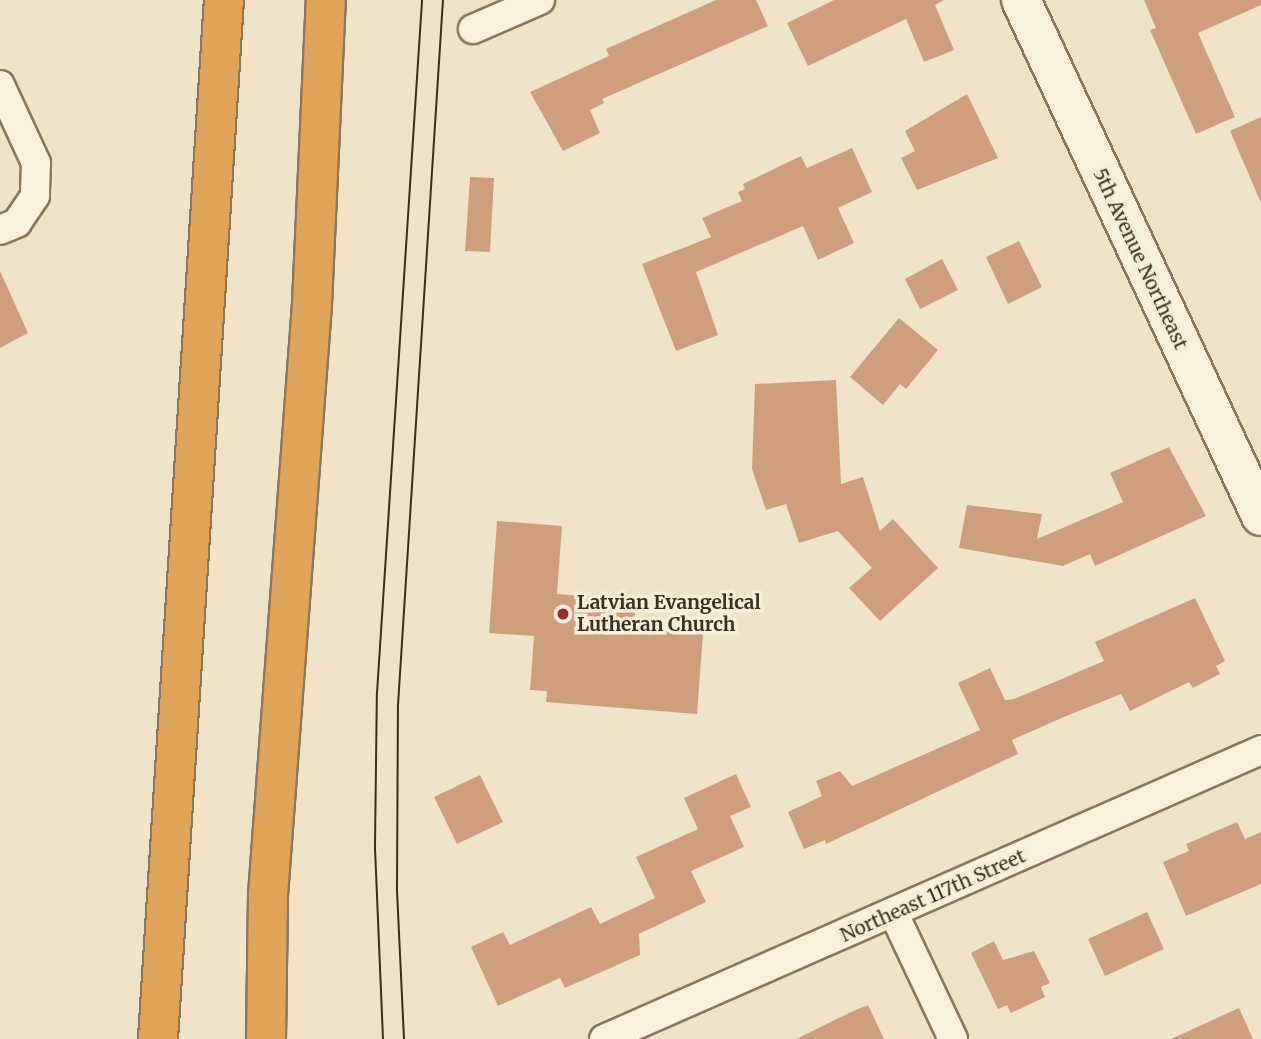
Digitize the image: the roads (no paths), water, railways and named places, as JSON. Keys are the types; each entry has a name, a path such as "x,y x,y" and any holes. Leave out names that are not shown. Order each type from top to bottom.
{"highway":[{"path":"158,1039 224,0"},
{"path":"250,1039 268,895 312,304 326,0"},
{"path":"266,1039 268,895"}],"main road":[{"name":"5th Avenue Northeast","path":"1021,0 1261,516"}],"street":[{"path":"473,29 540,0"},
{"path":"0,85 36,163 36,196 8,226"},
{"name":"Northeast 117th Street","path":"604,1039 894,914 1261,750"},
{"path":"894,914 953,1039"}],"tram line":[{"path":"383,1039 375,846 377,693 422,0"},
{"path":"404,1039 397,888 398,705 443,0"}],"place":[{"name":"Latvian Evangelical Lutheran Church","path":"563,614"}]}
